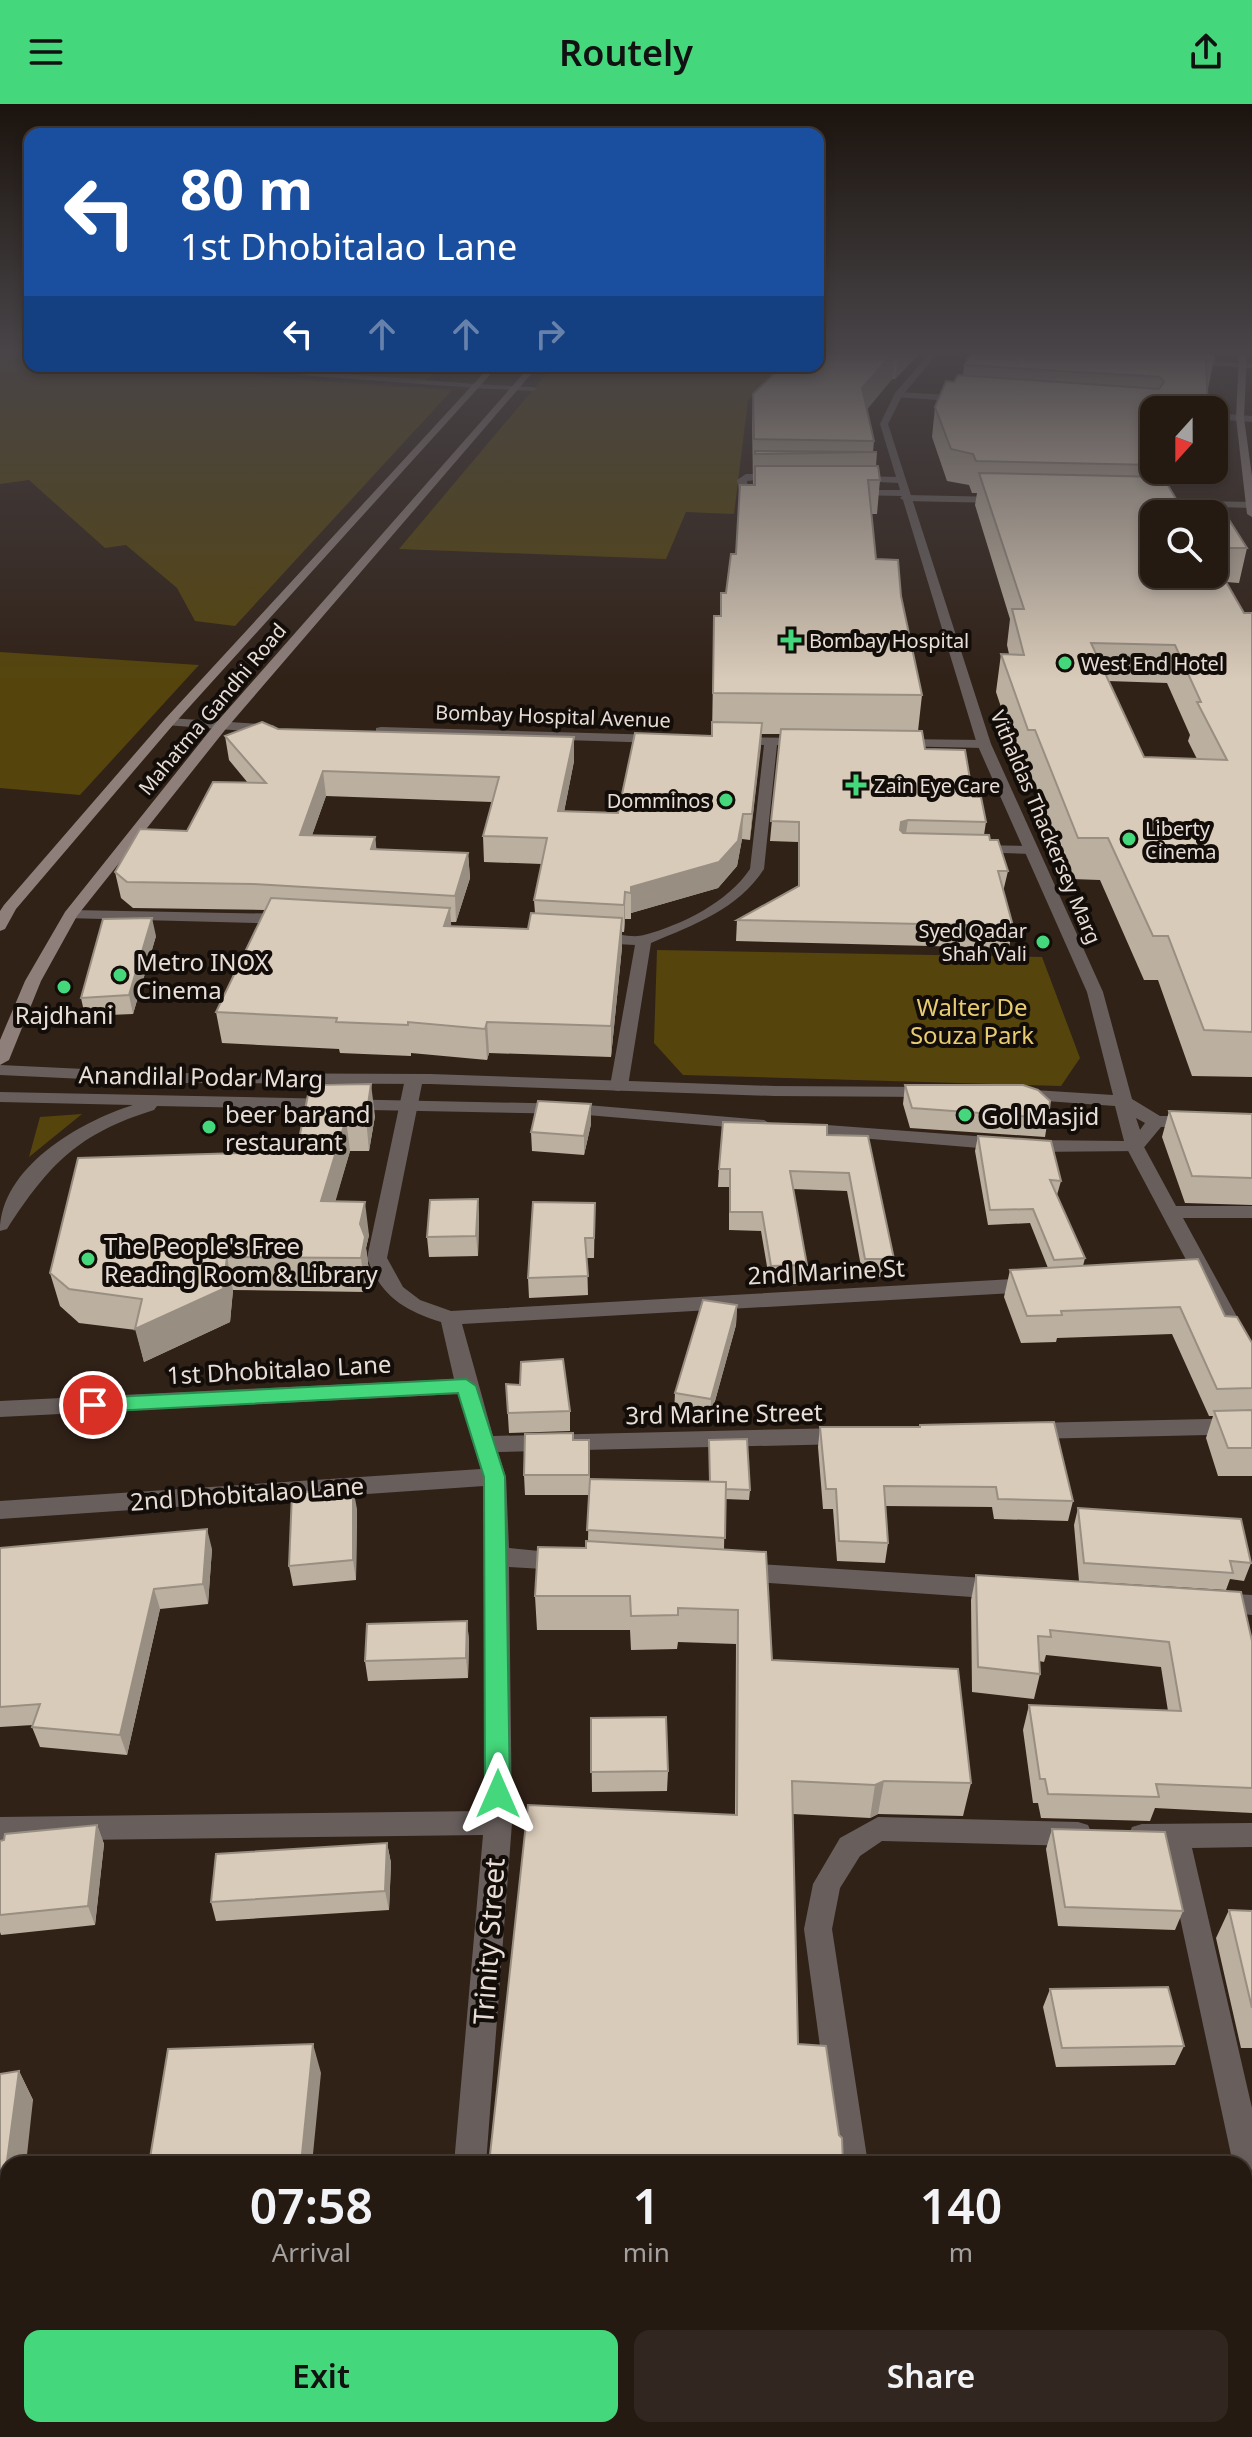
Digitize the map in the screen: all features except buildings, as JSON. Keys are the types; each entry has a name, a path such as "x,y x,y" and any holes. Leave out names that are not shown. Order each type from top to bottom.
{"main road":[{"path":"0,926 5,911 169,722 405,463"},
{"name":"Mahatma Gandhi Road","path":"0,1060 33,981 53,940 70,915 220,727 451,463"},
{"path":"1245,463 1251,508"}],"street":[{"name":"Vithaldas Thackersey Marg","path":"895,463 984,744 1095,992 1135,1147 1169,1212 1196,1276 1252,1363"},
{"path":"771,493 747,493 742,489 742,480 746,477 787,477"},
{"path":"847,479 900,480"},
{"path":"845,493 1014,500"},
{"path":"1139,503 1251,508"},
{"path":"169,722 281,729"},
{"name":"Bombay Hospital Avenue","path":"360,731 675,739"},
{"path":"723,741 817,742"},
{"path":"585,937 644,941 737,896 750,883 757,869 771,742"},
{"path":"878,743 984,744"},
{"path":"964,848 1032,850"},
{"path":"70,915 305,920"},
{"path":"619,1086 644,941"},
{"name":"Anandilal Podar Marg","path":"0,1070 169,1078 414,1079 945,1092"},
{"path":"414,1079 377,1258 384,1281 407,1303 450,1318"},
{"path":"1006,1094 1122,1101 1156,1122 1211,1121"},
{"name":"Anandilal Podar Marg","path":"0,1097 575,1109 1028,1146 1135,1147"},
{"path":"0,1225 27,1181 64,1143 112,1115 171,1099"},
{"path":"1135,1147 1156,1122"},
{"path":"1169,1212 1252,1212"},
{"name":"2nd Marine St","path":"450,1318 1047,1285"},
{"name":"Trinity Street","path":"450,1318 466,1386 495,1477 497,1557 498,1823 471,2156"},
{"name":"1st Dhobitalao Lane","path":"0,1409 466,1386"},
{"path":"1012,1432 1252,1426"},
{"name":"3rd Marine Street","path":"485,1444 869,1435"},
{"name":"2nd Dhobitalao Lane","path":"0,1510 495,1477"},
{"path":"497,1557 591,1563"},
{"path":"717,1571 1032,1591"},
{"path":"1189,1601 1252,1605"},
{"path":"0,1829 498,1823"},
{"path":"851,2156 818,1929 827,1884 850,1847 878,1829 1176,1837 1252,1835"},
{"path":"1176,1837 1247,2156"}],"green space":[{"path":"0,463 385,463 235,626 195,621 177,588 126,545 105,548 29,480 0,484"},
{"path":"471,463 740,463 734,514 686,512 666,559 399,549"},
{"path":"0,652 199,665 80,795 0,788"},
{"name":"Walter De Souza Park","path":"657,950 1042,957 1080,1058 1061,1086 683,1075 654,1043"},
{"path":"82,1114 29,1157 40,1117"}],"place":[{"name":"Bombay Hospital","path":"791,640"},
{"name":"West End Hotel","path":"1065,663"},
{"name":"Zain Eye Care","path":"856,785"},
{"name":"Domminos","path":"726,800"},
{"name":"Liberty Cinema","path":"1129,839"},
{"name":"Syed Qadar Shah Vali","path":"1043,942"},
{"name":"Metro INOX Cinema","path":"120,975"},
{"name":"Rajdhani","path":"64,987"},
{"name":"Gol Masjid","path":"965,1115"},
{"name":"beer bar and restaurant","path":"209,1127"},
{"name":"The People's Free Reading Room & Library","path":"88,1259"}],"route":[{"path":"93,1405 466,1386 495,1477 498,1794"}]}
